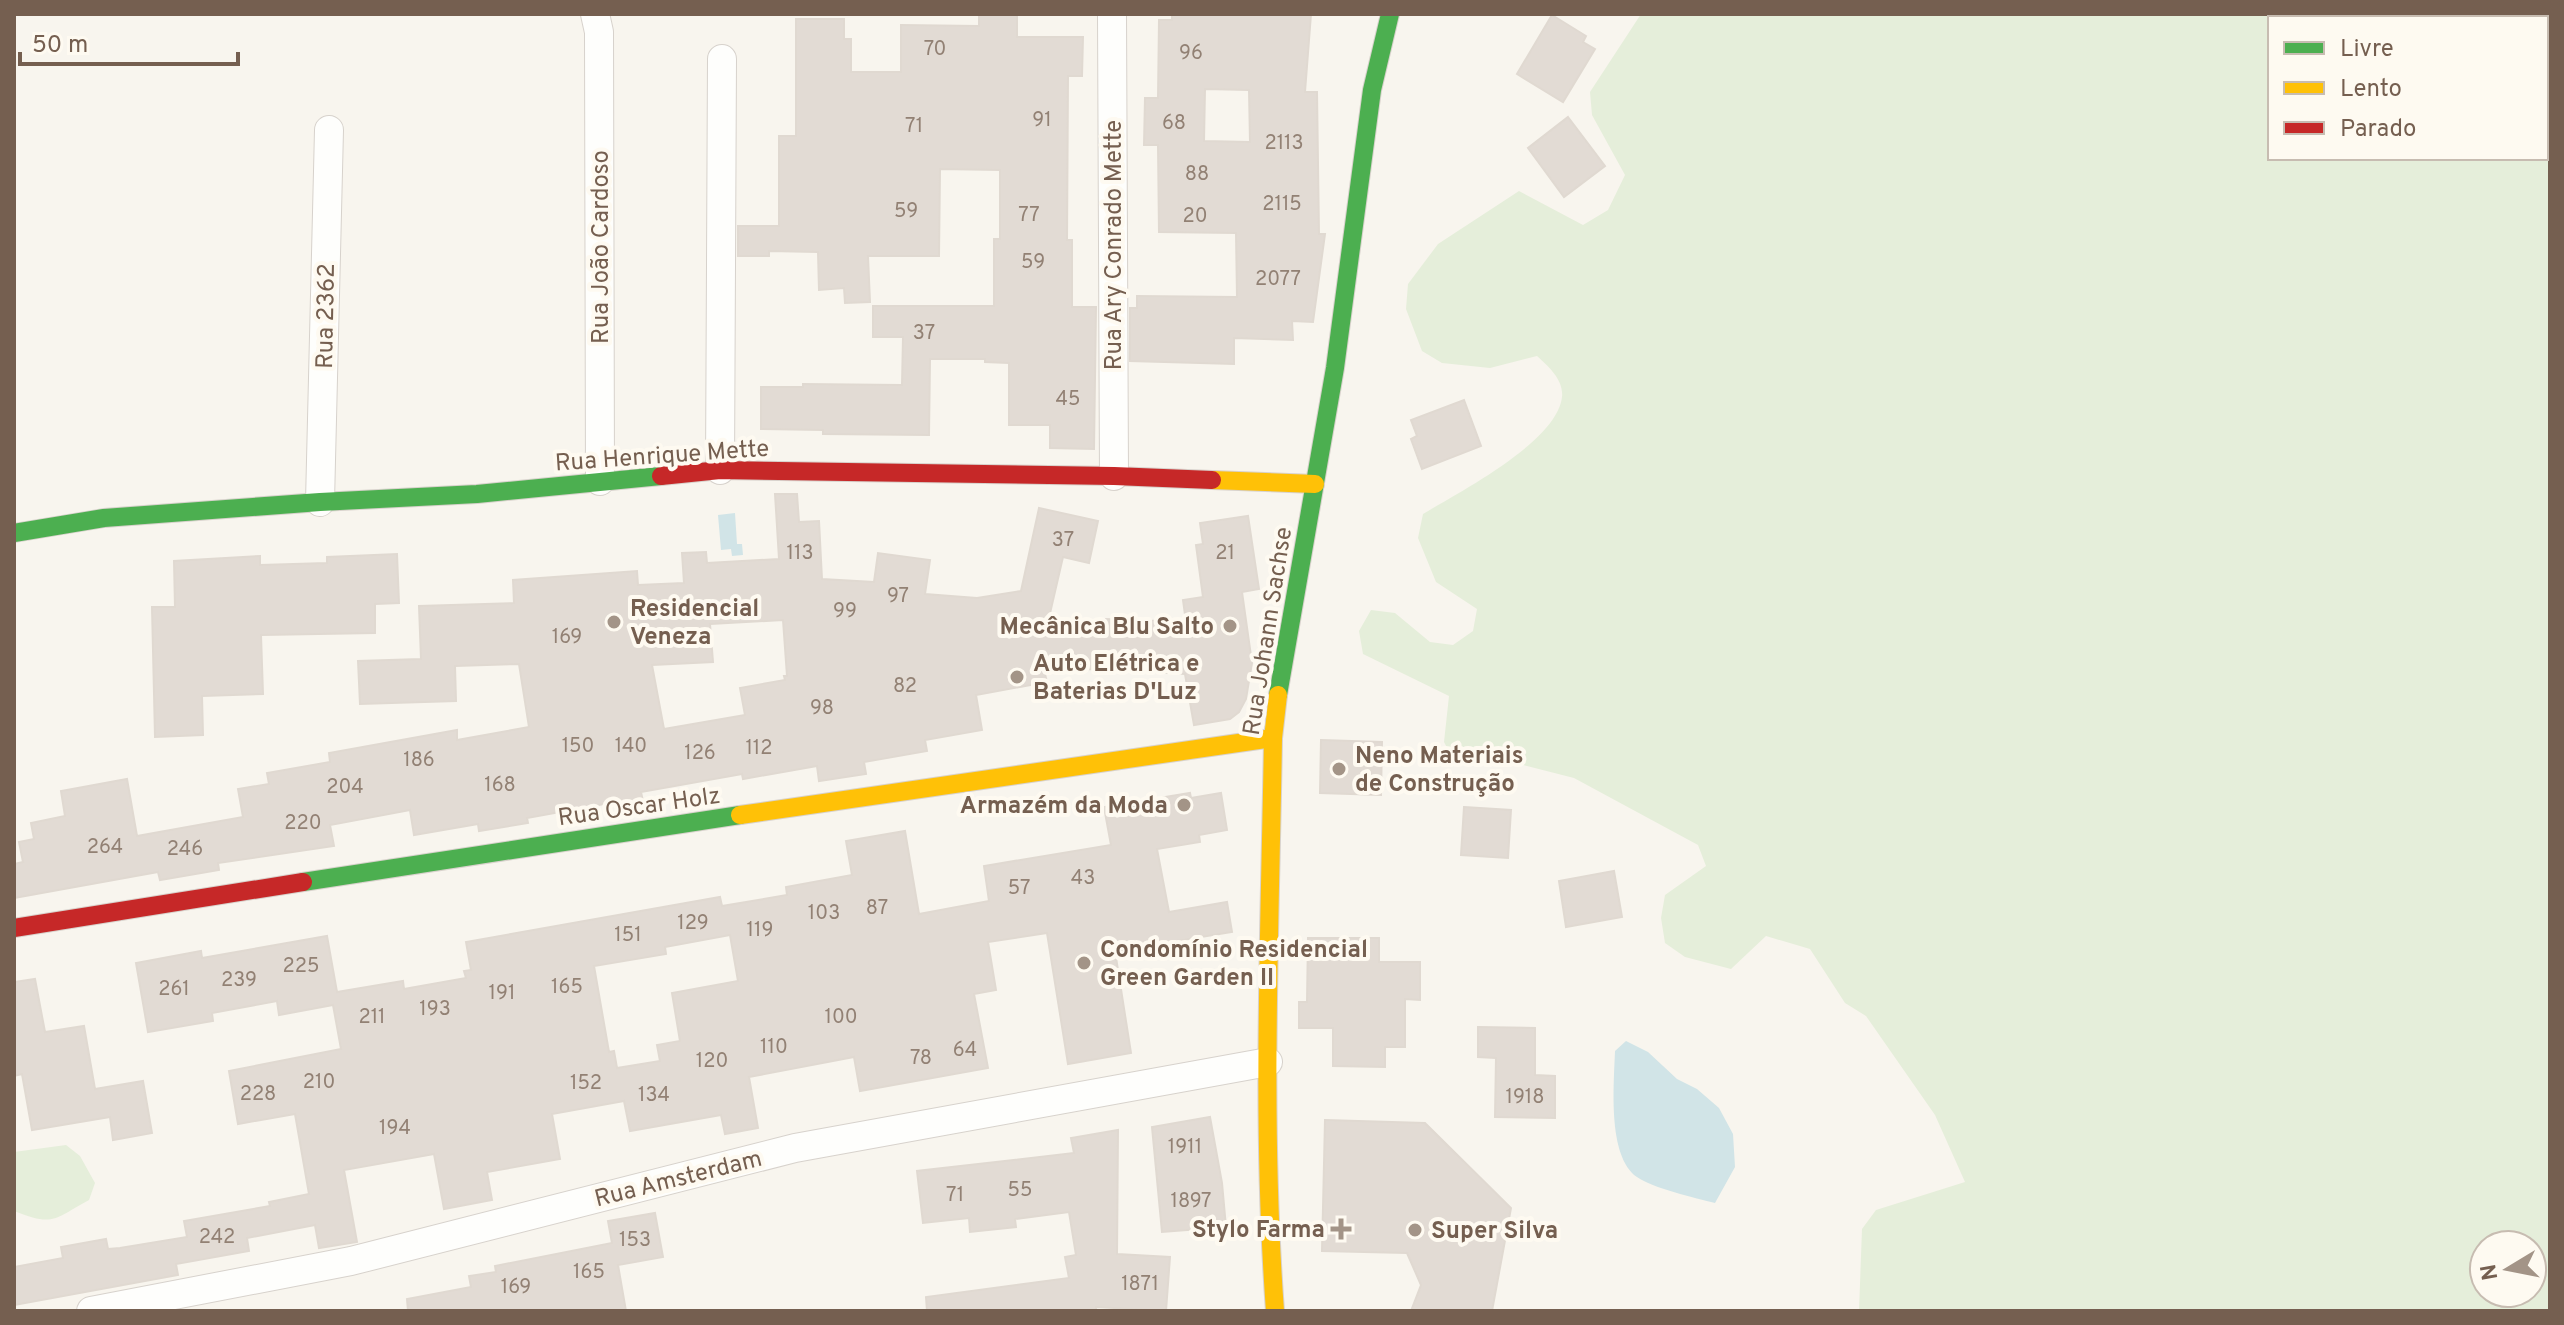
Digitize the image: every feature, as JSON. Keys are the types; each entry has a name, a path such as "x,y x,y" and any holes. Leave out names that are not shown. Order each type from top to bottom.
{"street":[{"name":"Rua João Cardoso","path":"595,14 599,32 600,481"},
{"name":"Rua Ary Conrado Mette","path":"1112,14 1114,476"},
{"name":"Rua Johann Sachse","path":"1275,1311 1271,1255 1268,1062 1273,738 1285,647 1335,368 1372,90 1390,14"},
{"path":"720,470 722,59"},
{"name":"Rua 2362","path":"320,502 329,130"},
{"name":"Rua Henrique Mette","path":"14,533 104,518 477,494 720,470 1114,476 1315,484"},
{"name":"Rua Oscar Holz","path":"14,928 580,839 1273,738"},
{"name":"Rua Amsterdam","path":"91,1311 351,1261 795,1148 1268,1062"}],"green space":[{"path":"1641,14 2550,14 2550,1311 1859,1311 1862,1229 1876,1210 1965,1182 1935,1115 1866,1016 1845,1003 1810,949 1766,936 1731,969 1685,957 1665,943 1661,918 1665,895 1706,866 1698,845 1574,778 1503,760 1455,763 1444,742 1449,696 1363,654 1359,631 1371,610 1395,613 1430,642 1453,645 1473,631 1477,609 1436,582 1418,538 1423,514 1525,448 1556,414 1562,397 1558,379 1537,356 1490,368 1442,363 1422,351 1406,309 1408,284 1438,244 1519,191 1583,225 1608,210 1625,175 1592,115 1590,92"},
{"path":"66,1145 80,1156 95,1183 89,1200 53,1219 38,1219 14,1211 14,1152"}],"shaded area":[{"path":"735,513 737,544 742,544 743,555 732,556 731,549 721,550 718,515"},
{"path":"1626,1041 1648,1052 1677,1079 1697,1089 1719,1108 1733,1134 1735,1167 1715,1203 1653,1185 1637,1177 1627,1167 1614,1118 1615,1051"}],"building":[{"path":"979,14 1017,15 1017,37 1083,37 1082,76 1068,76 1067,240 1072,240 1072,307 1096,307 1094,449 1050,448 1050,425 1009,425 1009,363 985,362 985,359 930,359 929,435 823,434 823,430 761,429 761,387 803,387 803,384 902,385 903,337 873,337 873,306 994,306 994,239 1000,239 1000,170 940,169 939,256 868,256 870,302 845,303 844,288 819,290 818,252 769,251 769,256 738,256 738,226 779,226 779,136 796,136 796,19 844,19 844,39 851,39 851,72 901,72 901,25 979,26"},
{"path":"1172,14 1311,14 1305,92 1317,92 1319,234 1325,234 1313,322 1292,321 1293,340 1234,338 1234,364 1130,361 1130,308 1137,308 1137,296 1237,297 1236,233 1159,232 1158,145 1144,145 1145,98 1158,98 1159,20 1172,20","holes":["1205,89 1249,90 1250,142 1204,141"]},
{"path":"1552,15 1586,36 1583,42 1595,49 1563,102 1517,74"},
{"path":"1568,117 1605,166 1564,197 1528,148"},
{"path":"1464,400 1481,446 1422,469 1411,439 1417,436 1411,420"},
{"path":"775,494 797,494 799,522 819,521 822,579 874,582 878,553 930,560 925,594 977,598 1021,591 1039,508 1098,521 1089,563 1063,557 1045,635 1105,634 1106,619 1186,622 1183,600 1203,597 1196,545 1203,544 1200,523 1248,516 1259,589 1242,592 1252,663 1246,699 1239,712 1230,719 1194,725 1185,674 1104,669 1044,670 1047,682 976,695 982,730 925,740 927,751 864,762 866,774 819,781 817,766 743,779 742,774 641,792 644,806 617,810 615,802 527,818 528,823 479,831 478,824 414,835 410,810 330,825 334,846 218,863 219,870 160,880 158,872 14,898 14,864 23,862 19,842 34,839 31,823 65,816 61,791 127,779 137,836 243,817 238,789 269,784 267,773 330,762 329,753 457,730 457,740 529,727 519,664 455,666 456,701 360,704 358,661 421,659 419,606 514,603 513,580 637,571 638,585 684,583 682,553 706,552 707,563 779,559","holes":["783,620 787,676 784,676 785,680 740,688 745,715 664,729 652,665 713,662 710,624"]},
{"path":"397,554 399,603 375,604 375,633 261,635 263,694 202,696 203,735 155,737 152,607 175,607 174,561 260,556 260,565 327,563 327,557"},
{"path":"1321,740 1382,742 1381,795 1320,793"},
{"path":"1190,793 1191,798 1221,793 1227,830 1199,835 1200,842 1157,849 1169,912 1227,902 1232,932 1115,951 1131,1053 1068,1064 1047,933 988,942 996,990 974,994 988,1068 860,1091 854,1057 749,1077 758,1128 725,1134 721,1115 630,1131 624,1101 552,1114 560,1159 487,1172 492,1200 444,1209 434,1154 344,1170 357,1242 319,1248 315,1225 247,1238 249,1251 176,1264 178,1275 14,1305 14,1267 63,1258 61,1247 106,1239 108,1249 187,1237 184,1221 270,1206 269,1202 309,1194 295,1114 238,1124 229,1071 341,1049 333,1005 279,1015 277,1001 212,1013 213,1021 148,1032 136,963 201,951 202,958 327,936 337,992 403,981 404,989 466,978 464,971 471,970 466,942 720,897 722,906 787,895 786,887 852,875 846,841 905,831 919,914 989,901 984,866 1111,845 1104,807","holes":["730,935 738,981 672,993 680,1041 657,1045 660,1061 617,1068 614,1051 609,1052 594,966 666,954 665,947"]},
{"path":"1464,807 1511,810 1508,858 1461,855"},
{"path":"1614,871 1622,917 1566,927 1559,881"},
{"path":"1308,938 1379,938 1379,962 1420,962 1420,1000 1405,999 1405,1047 1385,1047 1385,1067 1333,1066 1333,1028 1299,1028 1299,1002 1307,1002"},
{"path":"35,979 45,1032 84,1026 95,1089 143,1081 152,1133 113,1140 110,1117 32,1130 22,1074 14,1076 14,982"},
{"path":"1478,1027 1535,1028 1535,1075 1555,1076 1555,1118 1495,1117 1496,1058 1478,1057"},
{"path":"1210,1117 1226,1227 1162,1232 1152,1127"},
{"name":"Super Silva","path":"1325,1120 1425,1123 1511,1208 1492,1311 1411,1311 1421,1285 1407,1253 1322,1251"},
{"path":"1118,1130 1117,1254 1170,1257 1166,1311 1096,1307 1096,1311 927,1311 926,1297 1069,1278 1065,1257 1076,1255 1069,1212 1015,1219 1016,1227 970,1232 969,1218 923,1223 917,1171 1074,1153 1071,1138"},
{"path":"655,1213 663,1257 618,1265 626,1311 408,1311 407,1299 471,1287 469,1276 496,1272 495,1266 612,1243 608,1221"}],"traffic: fast":[{"path":"1278,695 1335,368 1372,90 1390,14"},
{"path":"14,533 104,518 477,494 661,476"},
{"path":"303,882 740,815"}],"traffic: slow":[{"path":"1212,480 1315,484"},
{"path":"1275,1311 1268,1168 1268,1025 1273,738 1278,695"},
{"path":"740,815 1273,738"}],"traffic: jam":[{"path":"661,476 720,470 1212,480"},
{"path":"14,928 303,882"}],"place":[{"name":"Residencial Veneza","path":"614,622"},
{"name":"Mecânica Blu Salto","path":"1230,626"},
{"name":"Auto Elétrica e Baterias D'Luz","path":"1017,677"},
{"name":"Neno Materiais de Construção","path":"1339,769"},
{"name":"Armazém da Moda","path":"1184,805"},
{"name":"Condomínio Residencial Green Garden II","path":"1084,963"},
{"name":"Stylo Farma","path":"1341,1229"},
{"name":"Super Silva","path":"1415,1230"}]}
